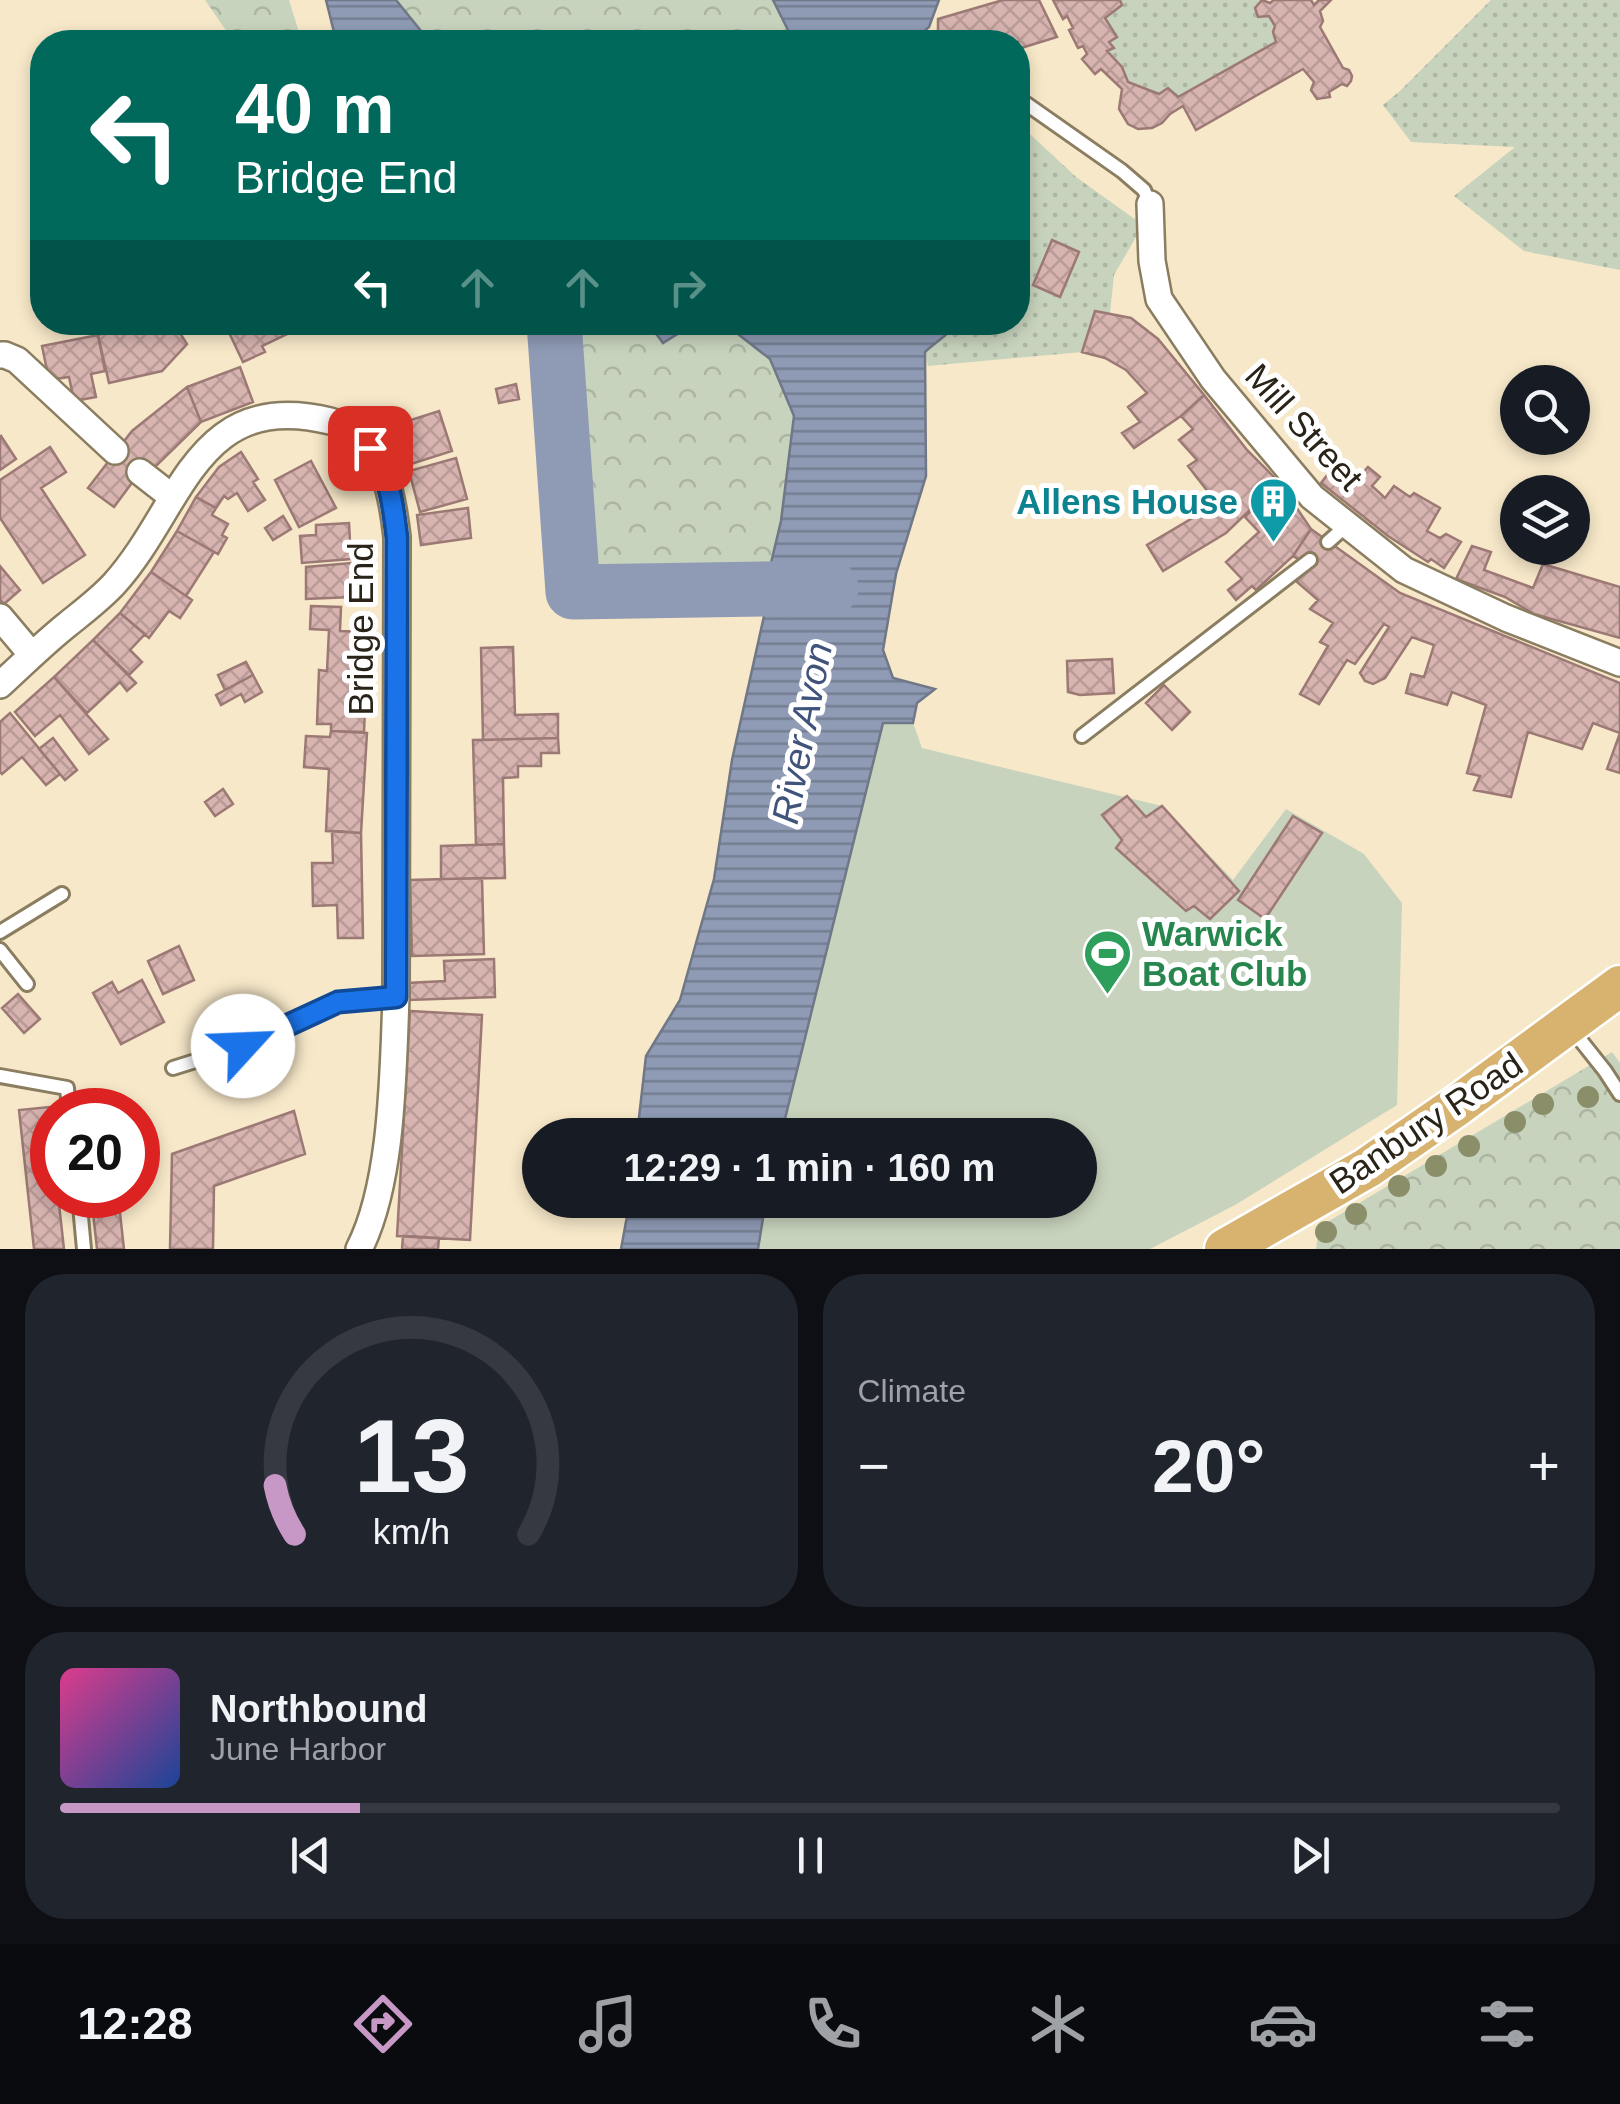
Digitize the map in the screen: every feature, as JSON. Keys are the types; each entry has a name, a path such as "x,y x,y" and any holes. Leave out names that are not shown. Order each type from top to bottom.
{"main road":[{"name":"Banbury Road","path":"1225,1249 1367,1168 1620,986"}],"street":[{"name":"Mill Street","path":"1150,204 1152,261 1159,299 1226,394 1338,533 1404,570 1506,618 1620,662"},
{"path":"0,355 17,360 115,452"},
{"name":"Bridge End","path":"0,686 117,581 198,458 235,426 275,417 337,422 358,436 382,465 390,488 397,538 396,997 383,1168 377,1200 359,1249"},
{"path":"140,472 172,497"},
{"path":"0,617 32,655"}],"lane":[{"path":"1030,107 1144,190 1150,204"},
{"path":"1082,736 1310,560"},
{"path":"0,932 62,894"},
{"path":"0,950 27,984"},
{"path":"172,1068 243,1046 338,1002 396,997"},
{"path":"1569,1025 1620,1094"},
{"path":"0,1076 67,1088"},
{"path":"81,1218 84,1249"}],"green space":[{"path":"205,0 289,0 298,30 226,30"},
{"path":"397,0 773,0 788,30 421,30"},
{"path":"1120,0 1262,0 1255,7 1258,16 1269,16 1275,26 1276,42 1178,97 1168,89 1159,94 1128,82 1122,67 1107,51 1113,48 1105,18 1122,6"},
{"path":"1491,0 1620,0 1620,270 1524,251 1454,196 1515,147 1411,142 1383,105"},
{"path":"1030,134 1076,177 1143,225 1114,275 1110,313 1095,311 1082,352 928,366 925,352 945,335 1030,335"},
{"path":"543,335 657,335 663,342 675,335 739,335 770,359 794,417 781,521 761,605 750,599 659,615 563,617"},
{"name":"Warwick Boat Club","path":"883,722 913,723 922,748 1162,806 1233,880 1286,809 1364,854 1402,903 1397,1105 1235,1205 1150,1249 758,1249 763,1218 1097,1218 1097,1118 785,1118"},
{"path":"1612,1052 1620,1063 1620,1249 1316,1249 1319,1227"}],"water":[{"path":"326,0 396,0 420,30 334,30"},
{"path":"773,0 939,0 926,30 788,30"},
{"path":"657,335 676,335 663,343"},
{"name":"River Avon","path":"739,335 945,335 925,352 926,476 896,574 883,650 893,678 935,689 917,703 913,723 883,723 785,1118 639,1118 646,1056 680,1000 714,879 732,760 764,616 761,605 781,521 794,416 770,359"},
{"path":"627,1218 763,1218 758,1249 621,1249"}],"building":[{"path":"1003,0 1039,0 1057,37 1030,45 1030,30 938,30 938,19"},
{"path":"1053,0 1120,0 1122,5 1105,18 1117,37 1109,42 1114,48 1107,51 1122,67 1128,82 1159,94 1168,88 1178,97 1276,42 1275,26 1269,16 1258,17 1255,8 1262,0 1311,0 1314,5 1319,0 1331,0 1320,11 1320,27 1343,68 1349,70 1351,81 1329,92 1330,97 1317,99 1311,90 1314,82 1303,69 1196,130 1183,106 1162,123 1138,129 1128,124 1119,109 1122,89 1101,69 1095,74 1082,59 1087,54 1083,46 1078,48 1067,16 1063,19"},
{"path":"1052,240 1079,252 1060,297 1033,285"},
{"path":"1095,311 1131,318 1158,339 1204,395 1134,448 1122,433 1140,422 1128,407 1147,393 1126,370 1105,358 1082,352"},
{"path":"98,335 181,335 187,344 162,371 109,383"},
{"path":"98,335 105,371 91,374 96,397 74,401 69,377 49,380 42,346"},
{"path":"230,335 285,335 262,346 265,352 243,362"},
{"path":"240,367 253,402 201,422 187,387"},
{"path":"516,384 519,399 499,403 496,389"},
{"path":"187,387 201,422 152,470 143,468 114,507 88,488 132,431"},
{"path":"1204,395 1247,450 1279,482 1226,533 1163,571 1147,545 1206,510 1203,505 1212,497 1188,466 1197,460 1179,440 1193,429 1181,416"},
{"path":"439,411 452,451 408,465 395,425"},
{"path":"0,437 16,459 0,470"},
{"path":"50,447 66,472 41,488 85,555 43,583 0,518 0,480"},
{"path":"241,452 258,479 253,482 265,500 248,511 237,493 228,499 224,496 216,508 196,497 219,467"},
{"path":"456,458 467,499 420,512 409,471"},
{"path":"1339,460 1361,475 1368,467 1380,477 1372,486 1385,498 1394,486 1410,497 1414,493 1440,508 1427,531 1461,542 1444,568 1388,536 1321,483"},
{"path":"311,461 336,508 299,527 275,480"},
{"name":"Allens House","path":"1279,482 1311,529 1293,556 1256,590 1252,586 1236,600 1228,590 1242,579 1226,562 1259,532 1245,517"},
{"path":"196,497 216,508 212,515 228,524 222,535 227,538 218,554 177,531"},
{"path":"468,508 471,538 421,545 417,515"},
{"path":"283,516 291,529 273,540 265,528"},
{"path":"349,523 351,559 302,563 300,536 316,535 316,525"},
{"path":"1311,529 1400,593 1620,683 1620,733 1593,723 1582,749 1528,732 1511,797 1474,790 1480,776 1467,773 1486,705 1452,692 1447,705 1406,693 1411,674 1424,677 1434,645 1412,637 1385,678 1373,684 1365,681 1360,673 1389,627 1384,624 1355,664 1347,660 1319,704 1300,694 1328,646 1320,642 1333,623 1310,609 1318,600 1296,581 1309,565 1293,556"},
{"path":"177,531 214,552 186,596 151,572"},
{"path":"1472,546 1491,552 1484,570 1533,588 1543,565 1620,587 1620,638 1534,614 1505,597 1456,579"},
{"path":"351,563 352,597 306,599 306,567"},
{"path":"0,566 20,590 4,604 0,600"},
{"path":"151,572 192,600 180,618 169,611 149,638 120,613"},
{"path":"311,606 341,607 340,631 368,632 364,732 331,731 331,724 317,724 319,670 327,671 329,630 310,629"},
{"path":"120,613 145,634 130,650 142,662 129,675 93,640"},
{"path":"93,640 136,683 127,691 120,682 87,713 54,677"},
{"path":"513,647 515,715 558,714 558,738 483,740 481,648"},
{"path":"1112,659 1114,693 1068,692 1067,661"},
{"path":"246,662 253,675 225,690 218,675"},
{"path":"253,675 262,692 245,702 241,694 221,705 216,695"},
{"path":"54,677 108,739 89,754 60,715 35,736 15,712"},
{"path":"1164,685 1190,712 1172,730 1146,703"},
{"path":"10,713 60,774 46,785 22,757 0,772 0,722"},
{"path":"331,731 367,733 361,833 326,831 329,769 304,767 306,736 330,737"},
{"path":"1620,733 1620,773 1607,769"},
{"path":"53,738 77,770 65,780 39,749"},
{"path":"558,738 559,753 541,753 541,766 518,766 518,777 503,778 504,844 476,845 473,740"},
{"path":"223,789 233,804 215,816 205,802"},
{"path":"1127,796 1146,817 1162,806 1239,891 1210,919 1194,906 1186,911 1116,848 1122,840 1102,815"},
{"path":"1293,816 1322,833 1265,919 1238,900"},
{"path":"332,831 361,833 363,938 338,938 337,905 313,906 312,863 333,863"},
{"path":"504,844 505,878 441,879 441,846"},
{"path":"482,878 484,954 412,956 410,880"},
{"path":"179,946 194,980 163,994 148,961"},
{"path":"494,959 495,997 408,1000 407,983 445,981 444,961"},
{"path":"142,980 164,1022 121,1044 93,993 112,982 118,993"},
{"path":"18,994 40,1019 24,1033 2,1008"},
{"path":"410,1011 482,1015 470,1240 397,1236"},
{"path":"30,1109 30,1212 19,1110"},
{"path":"294,1111 305,1154 214,1186 213,1249 170,1249 172,1154"},
{"path":"31,1218 61,1218 64,1249 34,1249"},
{"path":"94,1218 121,1218 124,1249 97,1249"},
{"path":"403,1236 439,1238 438,1249 402,1249"}],"waterway":[{"path":"555,335 573,592 831,588"}],"place":[{"name":"Allens House","path":"1273,544"},
{"name":"Warwick Boat Club","path":"1107,996"}],"route":[{"path":"243,1046 338,1002 396,997 397,538 390,488 382,465 370,448"}]}
